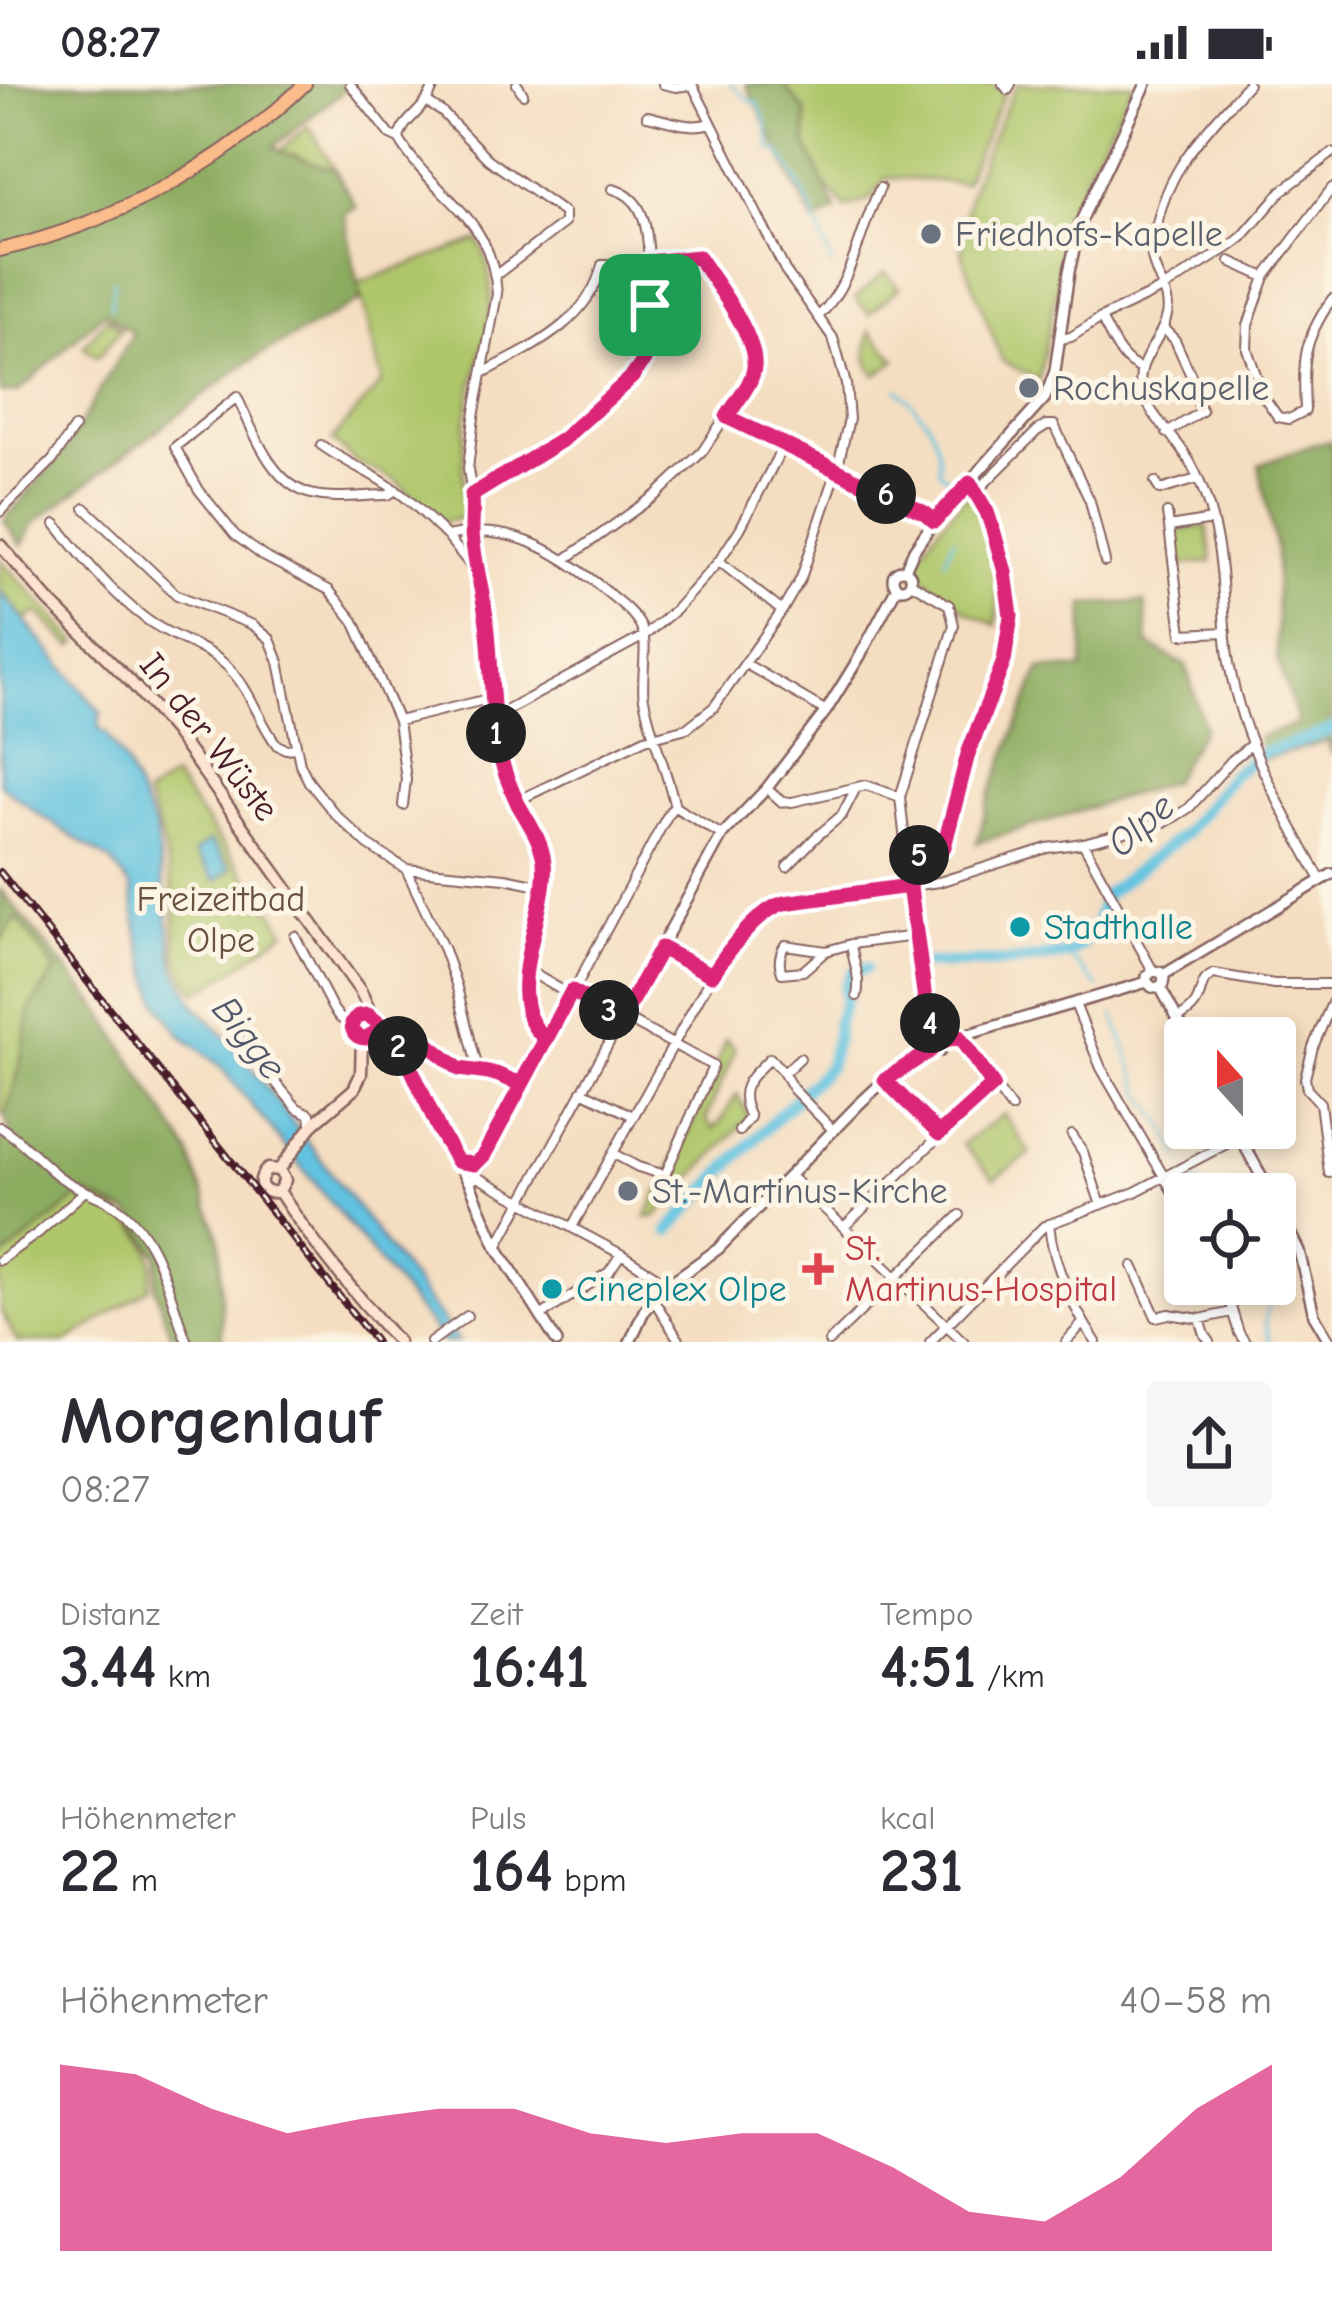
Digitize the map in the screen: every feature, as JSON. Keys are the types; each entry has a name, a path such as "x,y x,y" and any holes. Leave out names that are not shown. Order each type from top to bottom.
{"main road":[{"path":"0,250 54,236 152,194 230,146 304,84"},
{"name":"In der Wüste","path":"0,545 174,730 361,992 371,1027"},
{"name":"In der Wüste","path":"353,982 359,1000 355,1019"},
{"path":"279,1170 310,1127 354,1089 371,1027 364,1014 355,1019 353,1031 371,1027"},
{"path":"279,1170 285,1180 279,1191 268,1192 260,1183 264,1171 279,1170"},
{"path":"279,1191 335,1269 398,1342"}],"street":[{"path":"350,84 390,135 471,219 496,275 497,294 468,469 472,530 488,628 493,718 501,758 544,862 544,886 526,969 528,1012 546,1039"},
{"path":"398,139 402,126 428,103 434,84"},
{"path":"518,84 523,94"},
{"path":"517,801 645,739 686,728 714,707 782,611 807,563 848,419 846,384 835,343 785,270 692,84 663,84"},
{"path":"973,487 1045,398 1055,370 1080,223 1146,84"},
{"path":"945,1041 1154,976 1327,877 1259,764 1234,686 1212,520 1182,450 1141,388 1142,369 1164,329 1169,307 1151,256 1160,208 1178,166 1248,84"},
{"path":"428,103 488,159 564,212 564,223 553,234 496,275"},
{"path":"647,116 703,127 710,123"},
{"path":"1060,339 1164,288 1242,237 1282,190 1330,155 1332,168"},
{"path":"819,316 848,276 880,188"},
{"path":"1332,188 1265,277 1248,325 1247,349 1264,397 1278,417 1289,419 1305,411 1304,356 1317,321 1332,299"},
{"path":"472,495 562,440 632,377 644,360 651,340 643,216 626,193 613,189"},
{"path":"566,559 656,495 703,452 755,372 745,330 698,257 649,262"},
{"path":"1230,261 1265,277"},
{"path":"482,374 572,319 598,280 602,265 610,265"},
{"path":"1101,318 1126,361 1142,369"},
{"path":"1164,329 1175,340 1202,411 1167,433"},
{"path":"396,490 388,495 314,495 291,485 261,446 237,397 175,447 199,490 235,536 262,556 316,581 340,601 354,622 398,721 406,778 403,805"},
{"path":"727,417 934,521"},
{"path":"911,583 906,588 893,580 934,521 1047,424 1054,425 1063,441 1090,501 1106,562"},
{"path":"0,512 53,460 74,428"},
{"path":"321,445 396,490 447,536 479,576"},
{"path":"493,718 644,636 675,610 719,561 783,446"},
{"path":"1155,482 1166,490 1197,479"},
{"path":"906,857 944,847 968,754 1004,661 1011,616 1009,594 994,533 973,487"},
{"path":"85,508 177,595 253,626 270,639 279,662 295,748 309,782 368,845 404,868 544,886"},
{"path":"1167,513 1182,634 1226,632"},
{"path":"1169,527 1212,520"},
{"path":"62,526 76,549 144,618 224,662 277,745 295,748"},
{"path":"447,536 472,530 534,541 566,559 627,609 644,636 644,700 676,807 722,835"},
{"path":"719,561 782,611"},
{"path":"904,570 911,583"},
{"path":"911,583 949,605 954,625 900,796 933,1035 928,1041 931,1050"},
{"path":"497,1247 621,1012 722,835 767,788 826,711 897,586"},
{"path":"746,664 826,711"},
{"path":"398,721 492,698"},
{"path":"572,1227 723,957 771,906 939,882 1047,848 1159,824 1189,808 1232,760 1253,747"},
{"path":"772,793 782,802 792,802 866,785 900,796"},
{"path":"787,867 842,815 856,786"},
{"path":"668,1284 572,1227 474,1180 521,1084 676,807"},
{"path":"1083,843 1154,976 1164,982 1160,987 1177,1017"},
{"path":"404,868 445,950 479,1073"},
{"path":"295,936 333,1009 340,1018 355,1019"},
{"path":"826,951 802,971 782,973 785,945 826,951 916,936"},
{"path":"851,944 859,972 857,996"},
{"path":"661,948 712,975"},
{"path":"526,969 621,1012 713,1066 665,1175 614,1154"},
{"path":"1180,1017 1198,1003 1207,975 1274,984 1332,984"},
{"path":"1329,1173 1320,1103 1307,1089 1305,1078 1312,1047 1332,1003"},
{"path":"1075,1004 1101,1068 1164,1175"},
{"name":"In der Wüste","path":"371,1027 395,1033 440,1132 474,1180 497,1247 557,1342"},
{"path":"972,1034 974,1058"},
{"path":"236,1035 297,1108 310,1114 310,1127"},
{"path":"630,1342 652,1298 718,1249 885,1080 931,1050 944,1048 942,1036 933,1035"},
{"path":"959,1037 1011,1108"},
{"path":"405,1055 429,1045 459,1069 496,1074 521,1084"},
{"path":"739,1131 750,1117 742,1102 744,1089 770,1058 834,1131"},
{"path":"784,1073 800,1058"},
{"path":"885,1080 939,1134"},
{"path":"844,1227 993,1085"},
{"path":"582,1091 632,1116"},
{"path":"0,1127 56,1174 118,1207 141,1230 187,1342"},
{"path":"1072,1135 1083,1152 1101,1205"},
{"path":"1174,1173 1212,1149"},
{"path":"457,1161 470,1165 482,1158"},
{"path":"790,1176 964,1342"},
{"path":"930,1342 1044,1226 1164,1179"},
{"path":"0,1260 84,1192"},
{"path":"829,1342 960,1215"},
{"path":"1049,1224 1053,1253 1096,1342"},
{"path":"1296,1245 1314,1315 1330,1342"},
{"path":"540,1316 610,1272 621,1254"},
{"path":"1133,1266 1156,1317 1200,1319 1232,1312"},
{"path":"652,1298 680,1342"},
{"path":"1230,1305 1245,1342"},
{"path":"434,1341 467,1316"},
{"path":"1200,1319 1210,1342"},
{"path":"1066,1342 1083,1323"}],"green space":[{"path":"0,84 352,84 274,146 335,170 356,207 344,213 361,300 245,364 34,523 22,546 4,520 65,450 133,333 105,312 18,392 0,392"},
{"path":"746,84 783,84 806,112 806,144 836,210 814,223"},
{"path":"783,84 990,84 1005,92 964,183 886,177 871,199 846,208 824,183 806,144 806,112"},
{"path":"1017,84 1134,84 1086,172 1071,214 1039,380 1002,361 963,257 971,190"},
{"path":"309,126 335,170 279,151"},
{"path":"479,240 491,286 491,307 467,414 464,518 442,522 395,480 356,462 332,440 382,382 358,283"},
{"path":"885,272 899,288 869,314 855,298"},
{"path":"107,318 121,329 97,358 83,347"},
{"path":"870,331 896,360 876,375 868,359"},
{"path":"1332,441 1332,755 1328,741 1265,759 1258,737 1298,724 1277,658 1276,550 1259,465"},
{"path":"967,494 979,508 988,540 997,596 996,625 968,612 914,571 929,540"},
{"path":"1207,526 1212,562 1179,565 1174,531"},
{"path":"0,559 78,642 72,646 37,612 25,620 0,590"},
{"path":"1145,602 1148,644 1186,666 1204,727 1171,782 977,843 989,797 1040,669 1083,669 1084,604"},
{"name":"Freizeitbad Olpe","path":"173,777 286,931 197,992 177,958 171,882 146,796"},
{"path":"0,889 101,1011 189,1152 220,1241 222,1342 173,1342 155,1287 158,1256 130,1214 84,1193 0,1260 0,1141 12,1139 5,1115 30,1008 56,970 17,918 0,941"},
{"path":"17,918 56,970 30,1008 5,1115 0,1112 0,941"},
{"path":"726,1039 735,1050 706,1119 713,1129 737,1094 749,1117 655,1217 646,1217 696,1116"},
{"path":"1004,1114 1030,1154 994,1179 962,1144"},
{"path":"84,1192 116,1211 143,1237 152,1262 149,1288 67,1342 17,1342 0,1310 0,1260"}],"water":[{"path":"0,590 102,714 100,731 125,763 155,829 175,968 196,1006 239,1051 459,1342 444,1342 219,1065 181,1035 158,1003 138,935 131,888 112,862 0,784"},
{"path":"210,841 231,869 216,881 194,853"}],"waterway":[{"path":"731,84 757,102 771,151 778,150 795,176 815,221"},
{"path":"817,223 832,266"},
{"path":"113,290 114,280"},
{"path":"111,308 112,293"},
{"path":"898,389 929,424 939,470 952,481"},
{"path":"945,560 954,538"},
{"name":"Olpe","path":"926,964 1011,962 1067,954 1079,947 1097,922 1105,895 1185,833 1233,774 1262,753 1332,729"},
{"path":"1067,954 1099,988"},
{"name":"Olpe","path":"669,1231 829,1066 845,987 853,972 866,968"},
{"path":"1114,1016 1143,1095 1181,1159"},
{"path":"1269,1305 1266,1322 1271,1342"}],"railway":[{"path":"0,872 375,1341"}],"place":[{"name":"Friedhofs-Kapelle","path":"931,234"},
{"name":"Rochuskapelle","path":"1029,388"},
{"name":"Stadthalle","path":"1020,927"},
{"name":"St.-Martinus-Kirche","path":"628,1191"},
{"name":"St. Martinus-Hospital","path":"818,1269"},
{"name":"Cineplex Olpe","path":"552,1289"}],"route":[{"path":"650,305 649,262 698,257 745,330 754,354 755,372 727,417 934,521 970,483 987,512 1009,594 1011,616 1004,661 968,754 944,847 906,857 933,1035 928,1041 931,1050 885,1080 939,1134 993,1085 959,1037 945,1041 933,1035 909,886 784,903 763,913 712,975 661,948 621,1012 572,991 484,1155 475,1164 465,1164 457,1161 440,1132 405,1055 399,1040 395,1033 368,1015 352,1023 358,1036 386,1035 405,1055 429,1045 459,1069 496,1074 521,1084 546,1039 528,1012 526,969 544,886 544,862 507,778 493,718 472,495 562,440 632,377 651,340 650,305"}],"water label":[{"name":"Bigge","path":"249,1038"}]}
